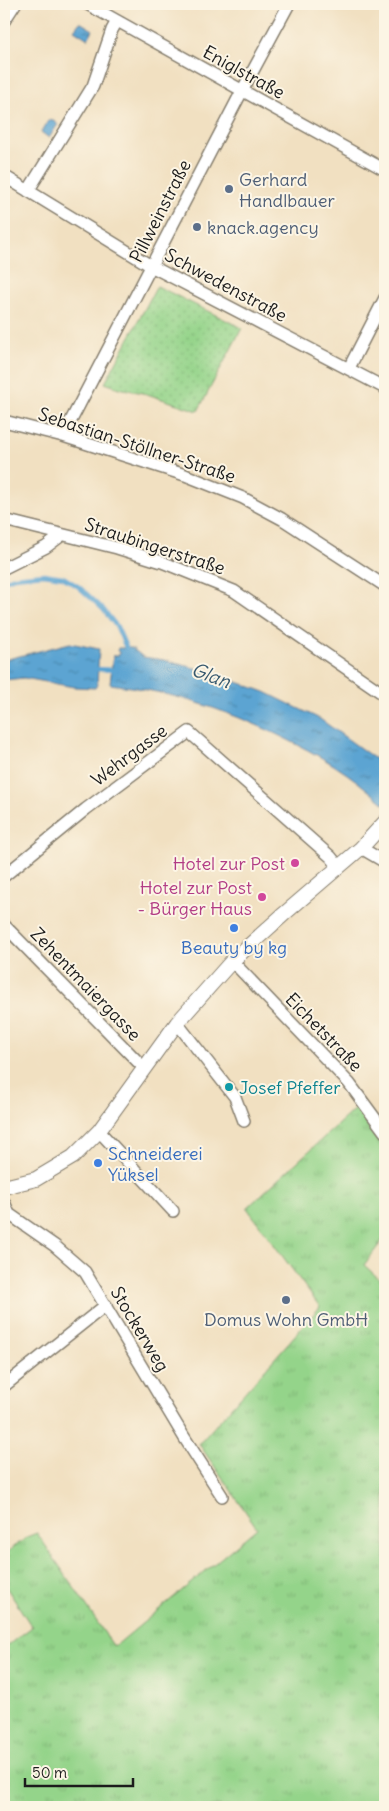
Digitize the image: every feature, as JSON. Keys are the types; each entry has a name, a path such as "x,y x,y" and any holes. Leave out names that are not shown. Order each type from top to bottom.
{"street":[{"path":"4,21 15,4"},
{"name":"Eniglstraße","path":"87,4 385,170"},
{"name":"Pillweinstraße","path":"63,436 289,4"},
{"path":"28,191 93,86 112,30 117,21"},
{"name":"Schwedenstraße","path":"4,176 152,266 385,388"},
{"path":"349,368 385,298"},
{"name":"Sebastian-Stöllner-Straße","path":"4,421 63,436 185,475 243,498 282,519 385,586"},
{"name":"Straubingerstraße","path":"4,520 117,548 162,562 234,591 385,695"},
{"path":"4,568 46,547 62,535"},
{"name":"Wehrgasse","path":"4,876 86,809 189,732 331,857 339,867"},
{"path":"4,1186 36,1178 73,1157 99,1131 177,1023 232,961 362,848 385,822"},
{"path":"362,848 385,862"},
{"name":"Zehentmaiergasse","path":"4,925 144,1068"},
{"name":"Eichetstraße","path":"232,961 349,1083 385,1132"},
{"path":"177,1023 235,1097 244,1121"},
{"path":"99,1131 173,1211"},
{"name":"Stockerweg","path":"4,1202 8,1214 55,1246 85,1272 184,1437 222,1496"},
{"path":"4,1386 106,1305"}],"green space":[{"path":"157,286 242,328 198,411 147,394 105,383"},
{"path":"358,1106 385,1144 385,1237 364,1265 385,1284 385,1807 4,1807 4,1648 32,1627 4,1584 4,1554 29,1536 37,1533 114,1647 257,1528 199,1444 320,1307 247,1208"}],"water":[{"path":"80,22 93,30 88,39 74,30"},
{"path":"50,119 58,124 49,138 41,132"},
{"path":"70,643 99,649 97,685 95,688 74,687 24,678 4,680 4,660"},
{"path":"118,648 132,648 143,657 164,660 206,671 265,692 320,719 385,766 385,804 352,777 328,761 250,722 181,698 110,684 113,656 119,655"}],"waterway":[{"path":"4,581 14,577 44,574 63,577 79,587 103,609 117,627 128,652"},
{"name":"Glan","path":"95,669 117,670"}],"place":[{"name":"Gerhard Handlbauer","path":"229,189"},
{"name":"knack.agency","path":"197,227"},
{"name":"Hotel zur Post","path":"295,863"},
{"name":"Hotel zur Post - Bürger Haus","path":"262,897"},
{"name":"Beauty by kg","path":"234,928"},
{"name":"Josef Pfeffer","path":"229,1087"},
{"name":"Schneiderei Yüksel","path":"98,1163"},
{"name":"Domus Wohn GmbH","path":"286,1300"}]}
